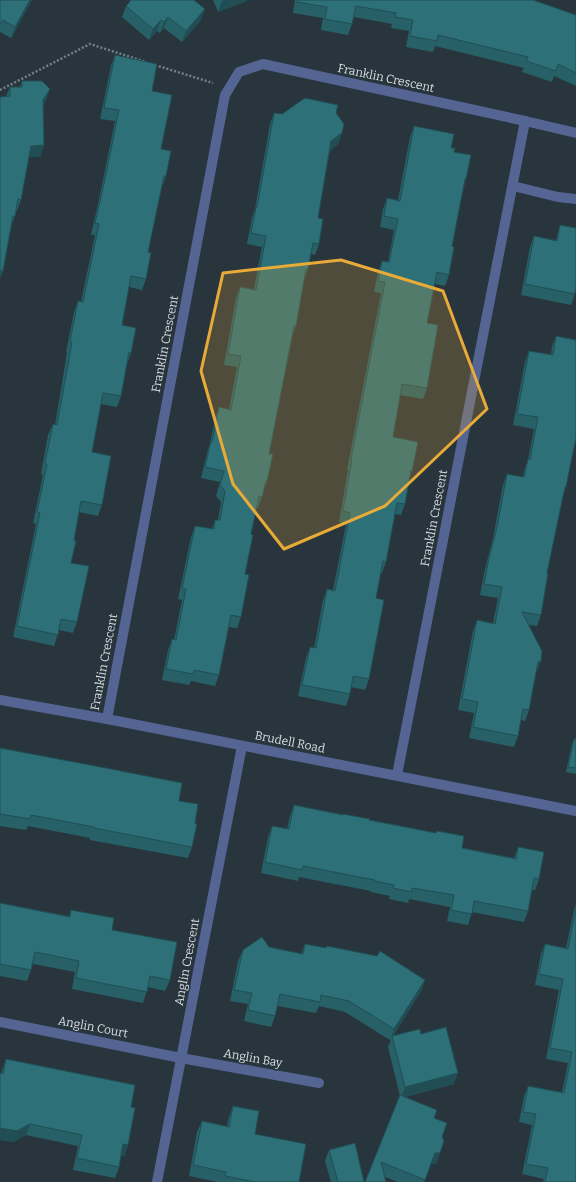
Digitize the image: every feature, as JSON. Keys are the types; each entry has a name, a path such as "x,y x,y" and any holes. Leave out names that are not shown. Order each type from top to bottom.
{"street":[{"name":"Franklin Crescent","path":"107,719 225,95 239,72 263,64 525,121 397,775"},
{"path":"525,121 576,133"},
{"path":"513,186 558,197 576,199"},
{"name":"Brudell Road","path":"0,700 107,719 576,811"},
{"name":"Anglin Crescent","path":"157,1182 242,746"},
{"name":"Anglin Court","path":"0,1022 181,1058"},
{"name":"Anglin Bay","path":"181,1058 319,1083"}],"path":[{"path":"0,90 90,44 195,77"}],"highlighted area":[{"path":"341,260 443,291 487,409 385,506 284,549 233,484 201,371 223,273"}],"building":[{"path":"0,0 30,0 15,27 3,20 0,25"},
{"path":"131,0 194,0 205,9 186,31 168,17 164,22 161,20 153,29 126,6"},
{"path":"297,0 533,0 576,15 576,73 558,64 556,71 526,61 528,57 438,35 437,41 410,36 413,20 395,17 396,13 356,6 352,24 325,19 327,7 297,2"},
{"path":"115,55 157,64 152,91 172,95 161,149 171,151 166,176 164,176 148,252 151,253 146,279 131,276 122,325 136,328 131,353 129,352 121,396 103,393 92,452 111,456 102,505 81,501 74,540 76,541 71,563 89,566 77,622 61,619 58,635 17,626 40,513 37,512 47,464 45,463 53,424 57,425 72,342 70,341 78,301 83,302 99,224 95,223 119,110 104,108"},
{"path":"22,81 42,81 50,89 43,100 44,145 31,146 21,200 18,199 15,216 13,216 3,271 1,270 0,276 0,97 10,96 10,87 22,87"},
{"path":"305,98 338,105 336,113 344,124 342,133 331,141 318,218 323,219 319,244 313,243 308,269 306,269 296,326 294,326 269,454 273,454 262,497 259,496 251,534 253,535 245,574 249,575 241,617 231,615 219,675 194,670 193,674 166,669 172,639 176,640 186,589 182,588 195,526 214,529 215,520 220,520 225,491 220,485 224,471 205,467 219,407 231,410 241,356 228,354 240,287 256,290 266,236 251,233 274,113 282,114"},
{"path":"414,126 454,134 451,148 455,148 454,152 471,155 452,246 454,247 449,275 437,272 427,323 438,325 427,388 402,384 393,437 418,442 405,504 397,503 386,562 383,561 376,598 384,600 369,679 353,676 350,694 302,685 310,647 316,648 327,589 335,591 350,513 343,511 351,459 385,282 378,281 382,261 389,262 398,219 384,216 387,198 400,201"},
{"path":"560,225 576,228 575,294 525,284 534,236 557,241"},
{"path":"556,336 576,340 576,438 547,573 541,615 522,612 542,651 541,661 538,662 529,710 523,709 518,736 473,727 478,702 462,699 477,620 495,624 502,587 484,584 507,474 524,477 528,459 530,460 538,417 517,414 529,351 553,355"},
{"path":"574,739 576,739 576,768 568,767"},
{"path":"0,748 182,783 179,801 198,804 195,824 197,824 192,847 31,815 30,819 0,814"},
{"path":"294,805 436,833 437,831 464,836 462,848 516,859 518,847 544,852 539,879 534,878 528,911 474,901 472,914 451,910 454,895 412,888 412,892 393,888 394,885 375,880 303,866 302,870 265,862 272,826 289,829"},
{"path":"0,903 70,917 71,910 114,918 112,930 177,942 170,980 150,976 147,992 76,978 79,961 35,952 31,970 0,964"},
{"path":"576,908 576,1182 545,1182 548,1168 526,1164 536,1114 523,1112 528,1086 564,1093 572,1052 550,1048 563,979 539,974 545,944 568,949"},
{"path":"262,937 269,947 303,954 305,944 326,948 327,946 377,956 380,951 425,980 394,1029 349,1001 321,995 320,1002 280,994 275,1016 248,1010 252,993 234,990 243,950"},
{"path":"446,1027 458,1073 405,1087 392,1036 420,1029 421,1034"},
{"path":"6,1059 135,1085 131,1107 135,1108 128,1145 123,1144 119,1167 77,1158 82,1135 30,1124 17,1131 0,1128 0,1073 3,1074"},
{"path":"400,1095 437,1110 434,1118 447,1123 442,1137 444,1141 440,1153 435,1153 425,1180 381,1162 386,1182 365,1182"},
{"path":"233,1106 259,1111 255,1134 306,1144 299,1182 256,1182 225,1176 226,1172 193,1165 202,1121 229,1127"},
{"path":"355,1143 364,1182 338,1182 329,1150"}]}
